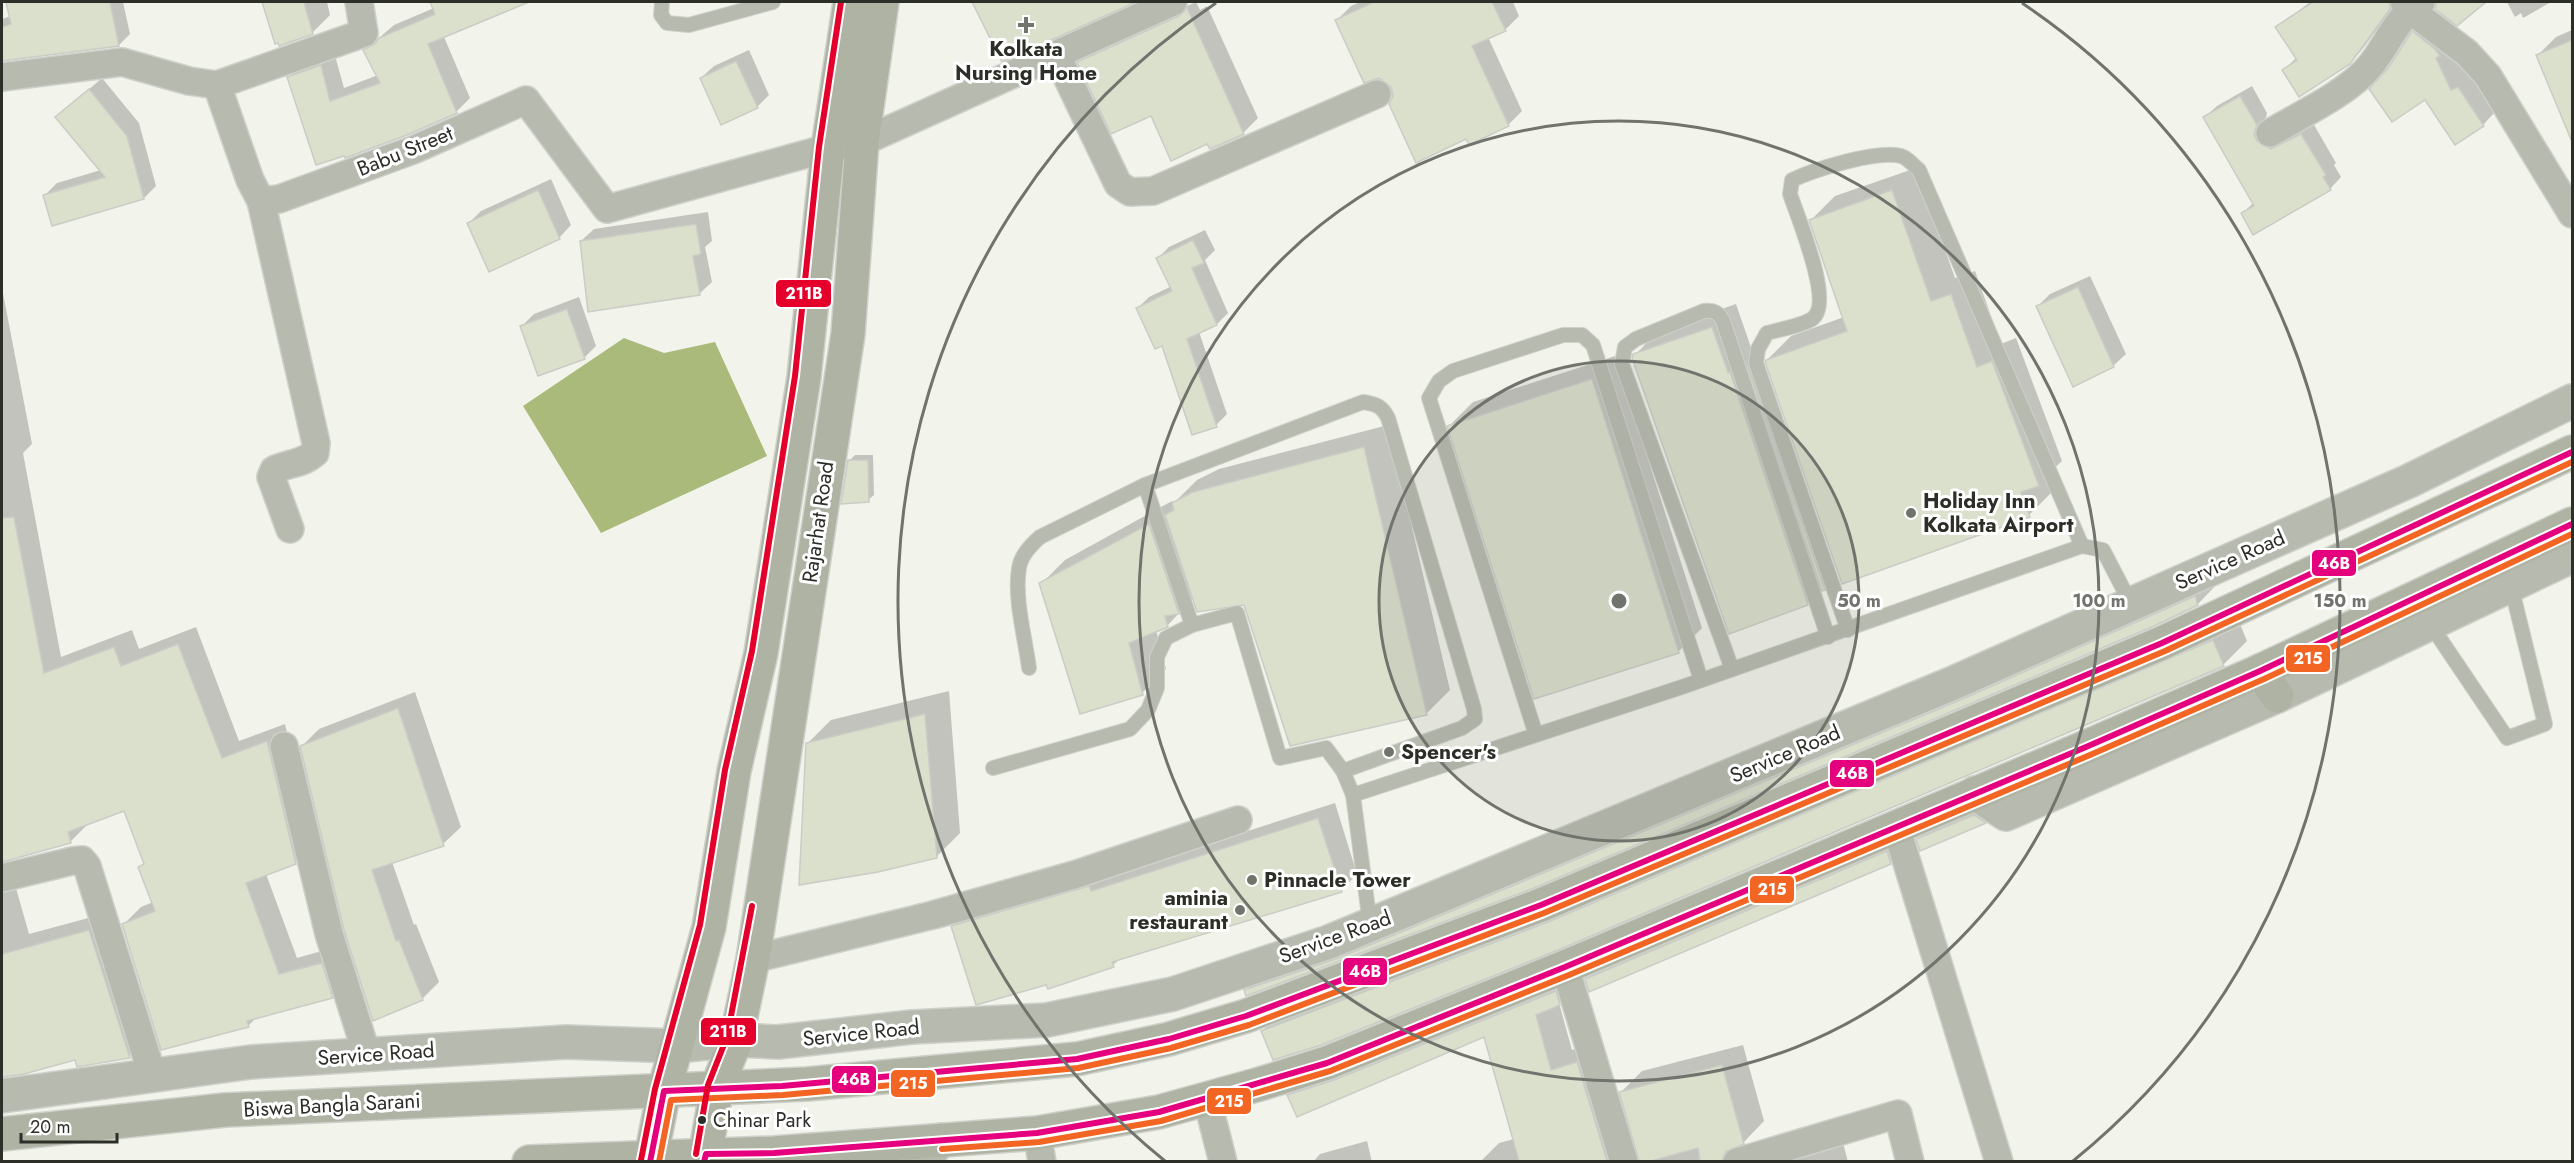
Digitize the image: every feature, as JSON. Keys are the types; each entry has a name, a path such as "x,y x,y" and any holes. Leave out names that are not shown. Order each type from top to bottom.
{"main road":[{"name":"Rajarhat Road","path":"664,1090 709,927 734,771 760,653 804,377 828,148 850,2"},
{"name":"Rajarhat Road","path":"717,1087 736,1040 753,959 848,334 861,142 882,2"},
{"path":"651,1158 664,1090 807,1084 1000,1068 1077,1059 1169,1039 1246,1016 1541,905 2151,648 2572,452"},
{"path":"529,1161 705,1158 774,1153 1040,1147 1327,1063 1565,967 1975,793 2268,683 2572,524"},
{"path":"705,1158 717,1087"},
{"name":"Biswa Bangla Sarani","path":"2,1134 225,1110 664,1090"}],"street":[{"path":"2,77 122,62 189,81 217,85 364,33 359,2"},
{"path":"828,148 861,142 1173,2"},
{"path":"2270,132 2346,86 2370,67 2386,39 2411,4 2467,53 2488,76 2572,214"},
{"path":"1057,56 1118,184 1130,192 1154,191 1377,94"},
{"path":"217,85 250,180 261,201 316,443 315,453 307,460 274,470 272,477 290,529"},
{"name":"Babu Street","path":"261,201 279,199 413,150 526,100 607,209 828,148"},
{"name":"Service Road","path":"2,1096 251,1062 566,1042 677,1046 736,1040 778,1042 912,1027 1047,1020 1173,994 1329,942 1919,698 2132,606 2409,481 2572,401"},
{"path":"2268,683 2430,624 2572,556"},
{"path":"284,746 329,934 367,1055"},
{"path":"753,959 933,915 1074,875 1238,820"},
{"path":"1896,827 1998,1161"},
{"path":"2,878 72,861 82,860 87,866 152,1074"},
{"path":"1565,967 1624,1161"},
{"path":"1207,1099 1223,1161"},
{"path":"1737,1161 1899,1114 1910,1161"}],"lane":[{"path":"662,2 662,15 667,23 689,25 773,2"},
{"path":"1848,630 1756,363 1758,349 1767,333 1813,319 1820,308 1820,287 1790,194 1792,180 1806,174 1886,154 1904,157 1919,170 2082,546"},
{"path":"1732,669 1622,364 1624,347 1636,339 1704,311 1712,310 1718,313 1723,321 1828,637"},
{"path":"1536,735 1429,398 1439,381 1453,371 1563,335 1582,335 1593,345 1701,680"},
{"path":"1029,668 1019,586 1019,566 1028,548 1040,537 1144,485 1363,402 1383,408 1471,696 1475,719 1462,728 1343,771"},
{"path":"1144,485 1192,625"},
{"path":"1353,795 1828,637 2082,546 2103,550 2132,606"},
{"path":"2430,624 2507,738 2527,733 2545,724 2511,586"},
{"path":"993,768 1130,729 1148,710 1157,688 1157,657 1166,638 1192,625 1237,613 1280,758 1326,748 1343,771 1353,795 1370,925"}],"shaded area":[{"path":"624,338 664,353 715,342 767,456 601,533 523,406"}],"building":[{"path":"6,2 110,2 119,46 2,61 2,27 11,24"},
{"path":"262,2 304,2 313,34 279,46 278,43 275,44"},
{"path":"430,2 529,2 428,44 457,113 345,158 344,156 316,165 287,77 321,65 330,101 380,83 363,50 375,44 379,38 435,14"},
{"path":"972,2 1136,2 1002,62"},
{"path":"1374,2 1492,2 1506,31 1472,46 1509,126 1469,145 1466,139 1416,163 1389,104 1393,96 1391,87 1379,78 1364,83 1335,20"},
{"path":"2313,2 2389,2 2390,9 2350,64 2299,97 2282,70 2297,60 2275,27"},
{"path":"2437,2 2486,2 2457,26 2435,9"},
{"path":"1187,8 1244,134 1210,149 1207,144 1171,161 1151,116 1111,134 1077,62 1179,16"},
{"path":"2412,31 2435,49 2440,56 2436,58 2451,90 2458,87 2484,126 2455,145 2425,100 2392,122 2369,89 2389,67"},
{"path":"2572,40 2572,142 2536,55"},
{"path":"736,61 758,108 721,125 700,78"},
{"path":"89,89 127,136 144,199 52,226 43,195 105,177 55,117"},
{"path":"2240,96 2257,125 2254,134 2257,141 2271,149 2301,134 2326,175 2323,177 2331,190 2253,235 2241,213 2254,206 2203,117"},
{"path":"538,190 560,239 489,272 467,223"},
{"path":"1892,190 1931,301 1951,294 1977,367 1992,361 2039,486 2021,492 2030,517 1842,584 1765,362 1847,331 1809,220"},
{"path":"696,224 701,254 693,256 700,295 588,312 580,241"},
{"path":"1193,240 1204,263 1192,268 1217,325 1187,339 1217,427 1192,435 1162,346 1155,349 1136,308 1172,291 1156,258"},
{"path":"2078,287 2114,367 2073,387 2036,306"},
{"path":"567,309 585,359 538,376 520,326"},
{"path":"1712,327 1728,373 1730,372 1808,605 1729,634 1632,358 1633,354"},
{"path":"1747,366 1825,590 1822,591"},
{"path":"1592,379 1679,653 1534,699 1447,426"},
{"path":"1364,447 1427,715 1290,746 1244,605 1197,612 1165,515 1174,510 1172,503 1193,492"},
{"path":"848,460 868,460 869,502 841,504"},
{"path":"14,517 44,673 114,647 121,666 178,644 222,758 267,741 296,864 246,883 279,974 322,963 333,998 247,1021 249,1027 161,1050 122,924 155,911 138,867 144,864 124,811 68,832 71,843 2,862 2,518"},
{"path":"1149,524 1179,614 1165,616 1168,627 1129,643 1143,695 1080,714 1039,583"},
{"path":"2195,596 2198,605 2154,626 1534,888 1246,996 1244,990 1336,959 1958,701"},
{"path":"2213,640 2224,666 1558,950 1321,1045 1273,1060 1261,1031 1548,922"},
{"path":"398,708 444,846 372,870 396,941 399,940 423,1000 373,1021 344,930 300,746"},
{"path":"925,714 937,858 878,872 799,885 806,743"},
{"path":"1974,815 1986,823 1920,851 1916,839"},
{"path":"1318,818 1342,892 1112,962 1114,967 1048,989 1046,985 976,1005 951,926 1089,886 1091,891"},
{"path":"1887,851 1891,864 1589,992 1585,979"},
{"path":"89,930 130,1058 77,1067 75,1060 24,1074 2,1077 2,954"},
{"path":"1556,991 1560,1005 1536,1015 1551,1070 1577,1062 1607,1161 1519,1161 1484,1037 1297,1117 1287,1095 1334,1080"},
{"path":"1722,1065 1744,1144 1726,1151 1722,1161 1700,1161 1698,1148 1651,1161 1639,1161 1619,1092"}],"transit line":[{"name":"211B","path":"641,1160 655,1089 700,925 725,770 752,651 795,376 819,147 841,2"},
{"name":"46B","path":"650,1162 664,1091 782,1086 1077,1059 1169,1039 1246,1016 1541,905 2162,643 2572,452"},
{"name":"215","path":"659,1162 671,1100 783,1095 1078,1068 1171,1048 1249,1025 1544,913 2165,651 2572,462"},
{"name":"46B","path":"704,1162 706,1154 774,1153 1037,1133 1159,1112 1327,1063 1565,967 2086,747 2260,671 2572,524"},
{"name":"215","path":"942,1149 1039,1142 1161,1121 1330,1071 1569,975 2090,755 2264,679 2572,534"},
{"name":"211B","path":"696,1154 708,1085 727,1037 752,906"}],"place":[{"name":"Kolkata Nursing Home","path":"1026,25"},
{"name":"Holiday Inn Kolkata Airport","path":"1911,513"},
{"name":"Spencer's","path":"1389,752"},
{"name":"Pinnacle Tower","path":"1252,880"},
{"name":"aminia restaurant","path":"1240,910"},
{"name":"Chinar Park","path":"702,1120"}]}
